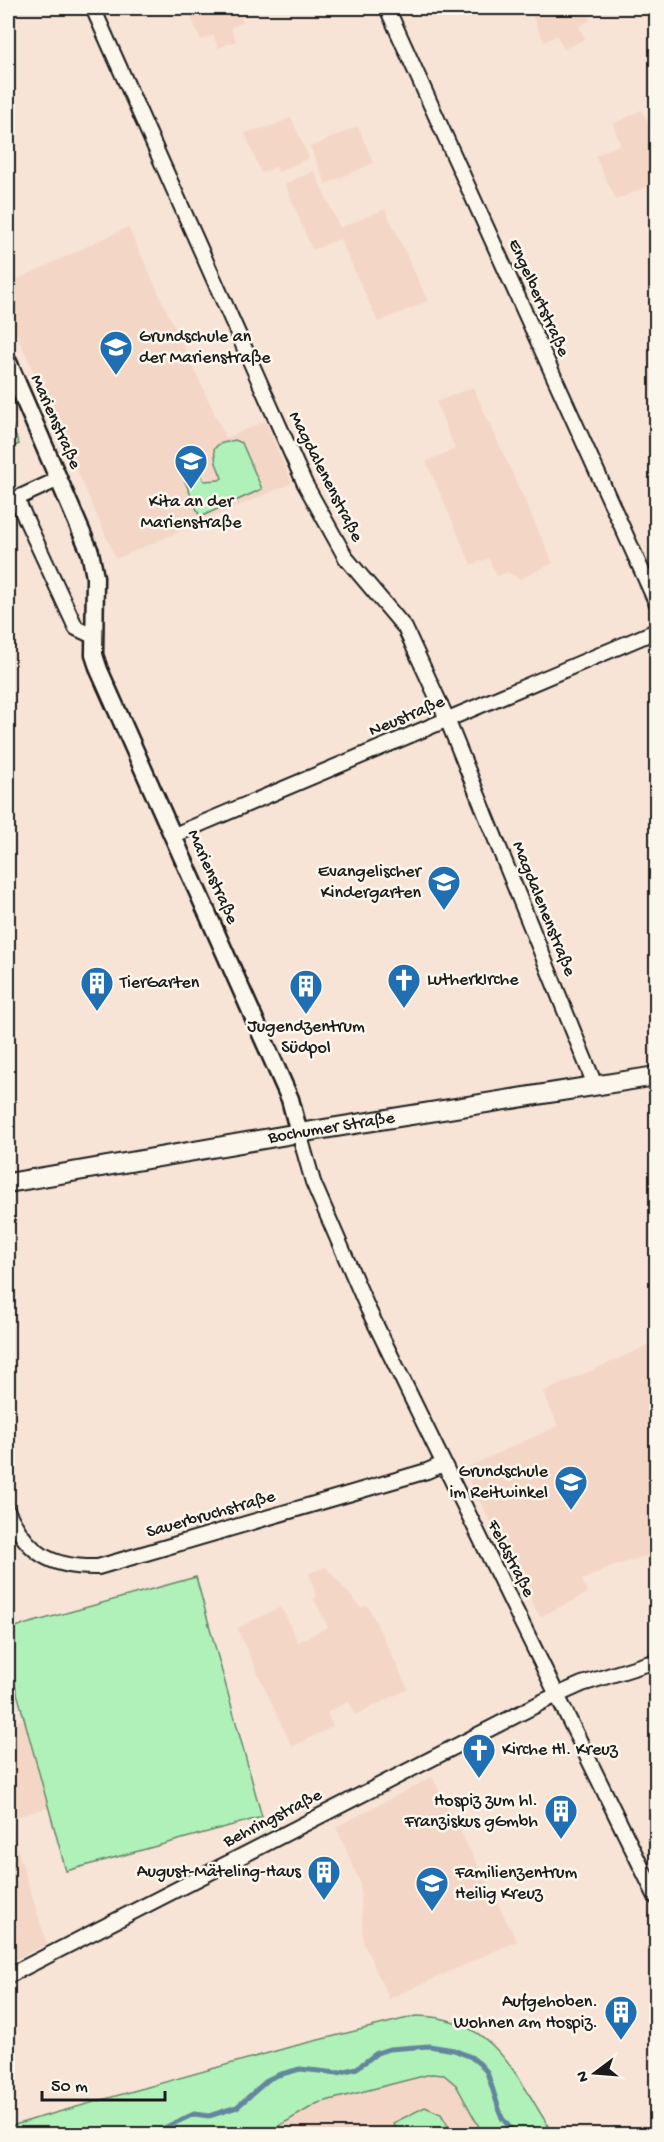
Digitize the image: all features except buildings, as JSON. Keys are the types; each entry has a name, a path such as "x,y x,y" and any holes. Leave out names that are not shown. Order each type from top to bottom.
{"main road":[{"name":"Bochumer Straße","path":"8,1183 299,1133 657,1076"}],"street":[{"name":"Magdalenenstraße","path":"93,8 305,484 346,558 405,628 447,719 595,1085"},
{"name":"Engelbertstraße","path":"387,8 657,602"},
{"name":"Marienstraße","path":"8,362 90,552 95,577 94,655 99,670 290,1099 299,1133"},
{"path":"59,479 12,500 76,628 93,636"},
{"name":"Neustraße","path":"172,836 657,631"},
{"name":"Feldstraße","path":"299,1133 313,1182 351,1271 442,1464 657,1897"},
{"name":"Sauerbruchstraße","path":"8,1512 14,1526 27,1544 43,1557 77,1568 98,1567 427,1471 442,1464"},
{"name":"Behringstraße","path":"8,1976 557,1695 582,1684 657,1661"}],"shaded area":[{"path":"187,8 238,8 243,22 231,28 236,41 218,48 213,35 201,40"},
{"path":"529,8 585,8 591,20 579,26 585,39 564,49 557,36 544,42"},
{"path":"642,110 654,138 649,141 656,156 656,182 616,200 595,156 620,144 613,124"},
{"path":"291,117 309,158 278,172 276,167 261,173 245,133 275,125"},
{"path":"358,126 373,163 326,184 310,147"},
{"path":"314,171 340,228 385,209 428,301 378,322 340,239 312,250 285,184"},
{"name":"Grundschule an der Marienstraße","path":"128,227 226,438 265,421 292,483 116,559 8,314 8,284"},
{"path":"473,387 553,563 520,579 507,572 497,576 488,558 471,565 426,461 455,449 436,402"},
{"name":"Grundschule im Reitwinkel","path":"656,1342 656,1553 610,1567 582,1580 588,1593 540,1617 463,1469 558,1426 543,1392"},
{"path":"326,1567 360,1607 368,1606 408,1689 355,1715 348,1702 327,1712 333,1726 292,1747 237,1628 281,1607 298,1642 328,1627 314,1599 317,1597 309,1573"},
{"path":"23,1719 48,1808 8,1819 8,1724"},
{"name":"Familienzentrum Heilig Kreuz","path":"432,1777 517,1941 389,1999 363,1942 360,1882 336,1827"},
{"path":"8,1819 47,1944 8,1963"},
{"path":"431,2074 443,2075 456,2085 483,2134 232,2134 240,2127 267,2133 318,2103"}],"green space":[{"path":"8,416 19,444 8,449"},
{"path":"235,440 242,443 262,489 200,517 176,460 192,454 204,481 219,480 222,478 214,449 219,444"},
{"path":"196,1577 262,1817 66,1871 8,1660 8,1629"},
{"path":"416,2016 442,2018 464,2025 482,2036 511,2067 552,2134 483,2134 456,2085 444,2075 431,2074 318,2103 267,2133 238,2128 232,2134 8,2134 8,2127 34,2119 290,2047"},
{"path":"425,2107 441,2114 453,2134 399,2134 393,2123"}],"waterway":[{"path":"151,2134 194,2114 209,2116 237,2107 269,2079 278,2075 300,2069 338,2073 357,2068 377,2053 389,2049 429,2046 454,2050 471,2057 480,2064 487,2072 502,2118 515,2134"},
{"path":"76,2134 128,2134"}],"place":[{"name":"Grundschule an der Marienstraße","path":"116,376"},
{"name":"Kita an der Marienstraße","path":"191,490"},
{"name":"Evangelischer Kindergarten","path":"444,911"},
{"name":"LutherkIrche","path":"404,1009"},
{"name":"TierGarten","path":"97,1012"},
{"name":"Jugendzentrum Südpol","path":"306,1015"},
{"name":"Grundschule im Reitwinkel","path":"571,1511"},
{"name":"Kirche Hl. Kreuz","path":"479,1779"},
{"name":"Hospiz zum hl. Franziskus gGmbh","path":"561,1840"},
{"name":"August-Mäteling-Haus","path":"324,1901"},
{"name":"Familienzentrum Heilig Kreuz","path":"432,1912"},
{"name":"Aufgehoben. Wohnen am Hospiz.","path":"621,2041"}]}
